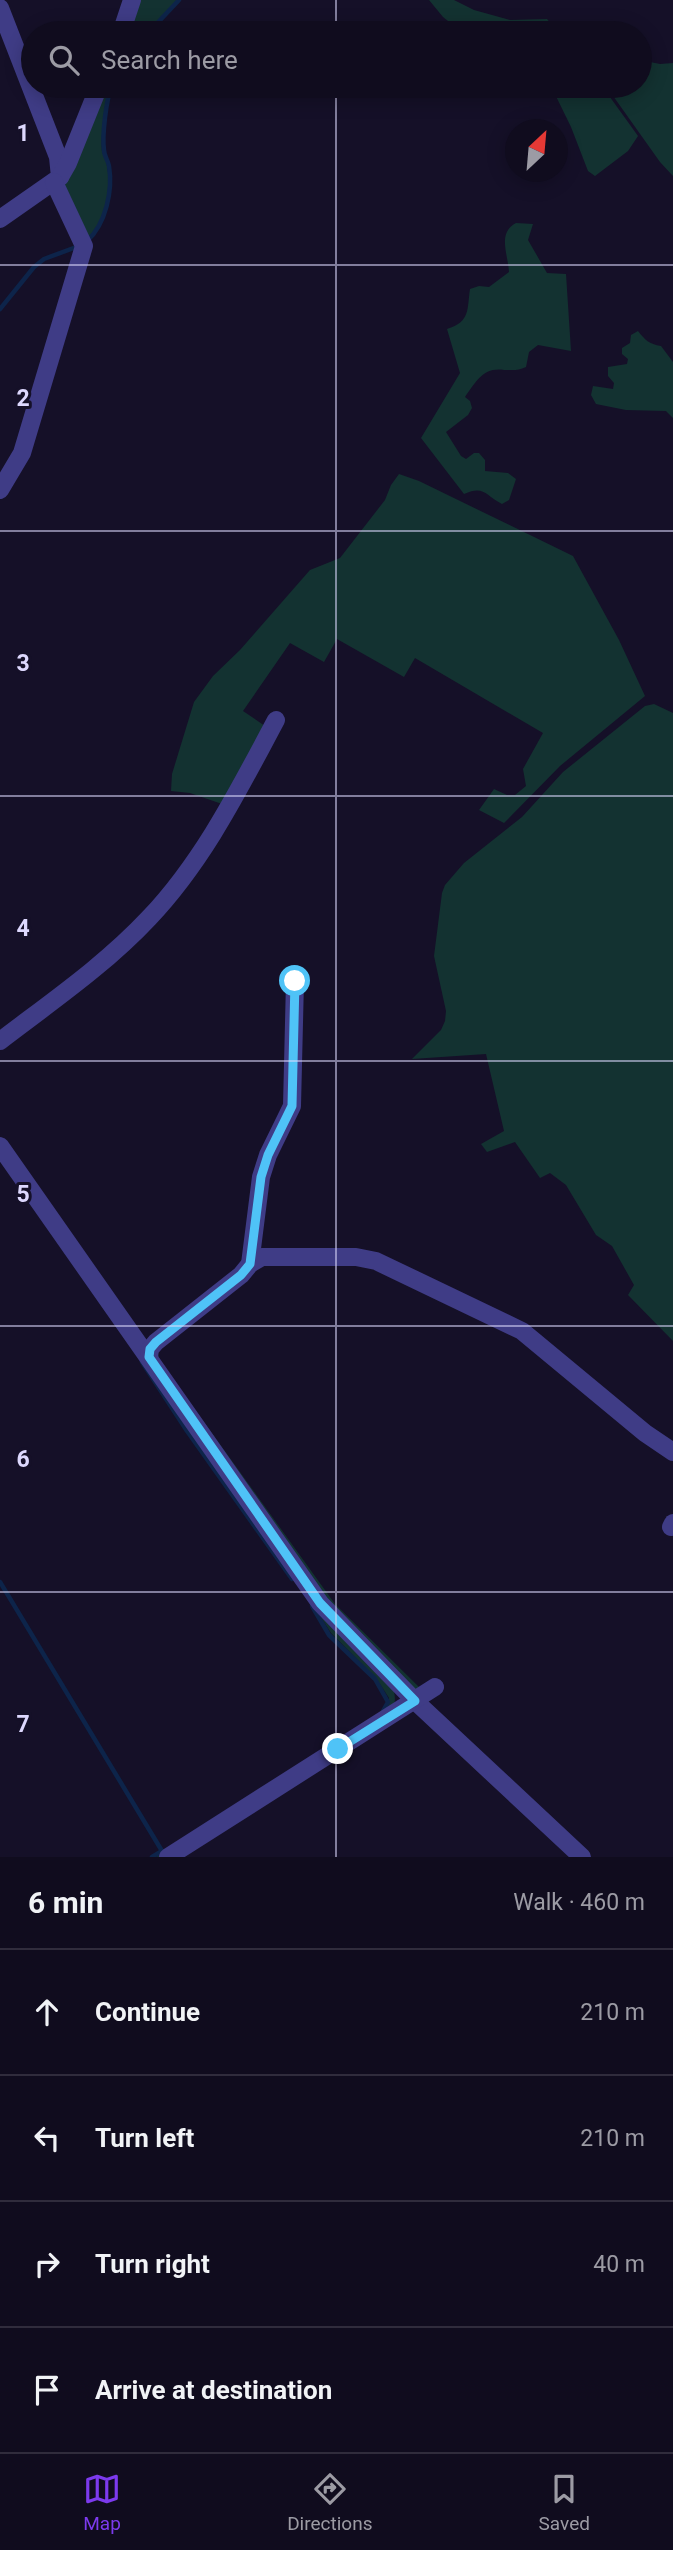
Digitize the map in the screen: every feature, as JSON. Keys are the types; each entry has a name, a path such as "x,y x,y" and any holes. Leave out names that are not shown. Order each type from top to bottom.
{"street":[{"path":"125,21 132,0"},
{"path":"0,8 21,62"},
{"path":"0,490 22,453 81,239 57,179 58,157 35,98"},
{"path":"0,219 57,179 68,163 94,98"},
{"path":"0,1041 119,948 166,899 210,840 276,720"},
{"path":"250,1264 261,1177 268,1155 292,1106 295,981"},
{"path":"0,1146 320,1603 415,1701 582,1857"},
{"path":"149,1357 150,1349 156,1342 262,1257 356,1257 376,1261 522,1331 635,1425 673,1452"},
{"path":"168,1857 435,1687"}],"green space":[{"path":"136,0 177,0 157,21 128,21"},
{"path":"429,0 454,0 474,10 510,20 549,21 448,21"},
{"path":"652,62 673,63 673,176 615,98 652,98"},
{"path":"97,98 107,98 102,151 108,175 108,195 99,222 89,237 63,189"},
{"path":"557,98 611,98 638,136 628,151 595,176 588,171"},
{"path":"516,223 533,224 528,240 547,273 566,274 571,351 538,345 529,352 526,367 485,373 465,397 472,408 468,415 446,432 461,456 466,459 479,453 485,460 485,471 508,473 516,479 509,500 502,504 484,492 476,490 464,494 421,438 460,373 447,329 464,318 470,289 489,287 509,272 505,238 510,227"},
{"path":"638,331 648,341 661,346 673,362 673,418 666,411 626,410 596,404 591,395 593,386 613,389 614,383 608,376 608,367 627,364 628,359 622,354 622,348 630,343 631,335"},
{"path":"399,474 419,481 573,556 619,640 645,696 560,766 504,823 479,810 494,789 507,795 515,795 526,786 523,769 543,733 415,658 404,677 337,639 324,662 290,643 243,711 265,726 225,805 190,793 171,791 172,774 194,702 213,676 240,650 310,570 340,558 385,500"},
{"path":"654,704 673,713 673,1341 628,1295 634,1285 612,1246 596,1235 566,1185 550,1173 540,1178 515,1142 487,1152 481,1144 504,1131 486,1054 412,1059 441,1030 445,1021 446,1011 434,956 445,885 464,863 522,817 563,772 645,706"},
{"path":"163,1341 158,1354 160,1361 335,1604 422,1690 418,1694 332,1611 154,1359 156,1349"},
{"path":"141,1354 147,1358 318,1605 391,1682 395,1696 393,1709 386,1716 162,1857 156,1857 373,1723 387,1710 389,1698 376,1678 331,1633 145,1366"}],"waterway":[{"path":"159,21 179,0"},
{"path":"87,241 99,225 109,196 110,175 104,152 108,98"},
{"path":"0,309 34,267 44,259 79,246"},
{"path":"142,1362 187,1431 292,1579"},
{"path":"0,1582 162,1851 152,1857"},
{"path":"312,1606 329,1635 375,1679 388,1702 383,1711"}],"route":[{"path":"295,981 292,1106 268,1155 261,1177 250,1264 241,1275 156,1342 150,1349 149,1357 320,1603 415,1701 338,1749"}]}
